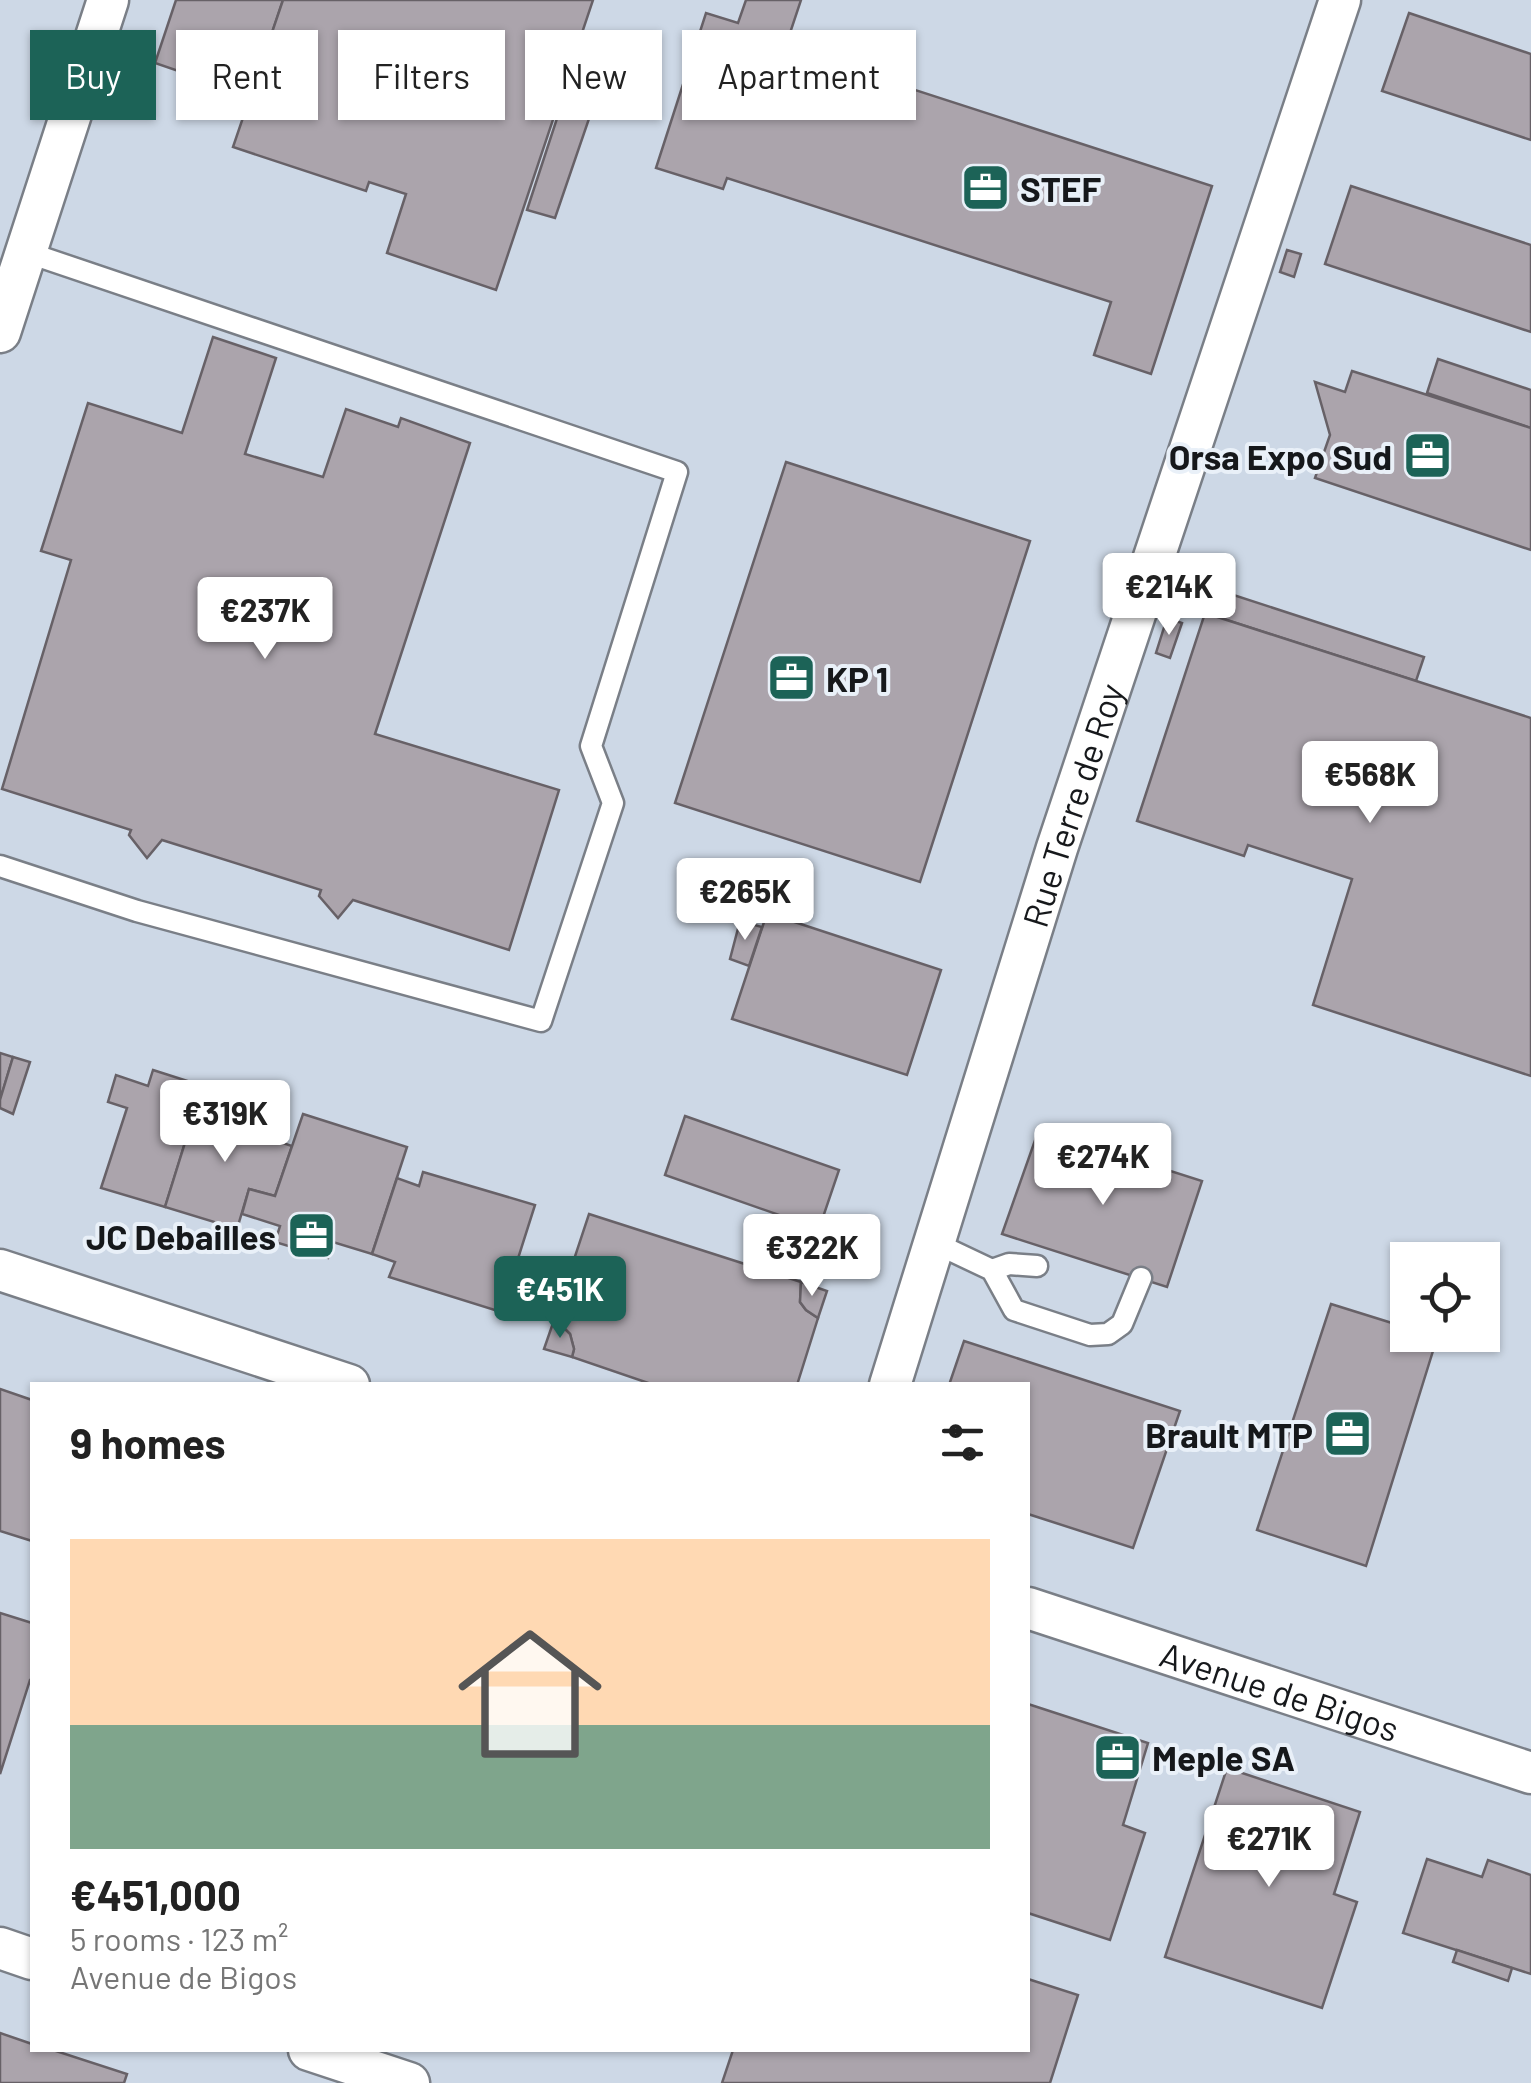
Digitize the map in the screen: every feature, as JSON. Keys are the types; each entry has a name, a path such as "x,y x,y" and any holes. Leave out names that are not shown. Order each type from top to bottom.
{"street":[{"path":"0,332 108,0"},
{"name":"Rue Terre de Roy","path":"891,1382 1057,848 1340,0"},
{"path":"0,1270 341,1382"},
{"name":"Avenue de Bigos","path":"1030,1609 1531,1773"},
{"path":"0,1948 30,1958"},
{"path":"315,2052 409,2083"}],"lane":[{"path":"0,866 137,911 541,1021 613,803 591,746 677,472 26,252"},
{"path":"935,1243 992,1270 1014,1310 1090,1335 1108,1334 1122,1324 1140,1278"},
{"path":"992,1270 1010,1264 1037,1266"}],"shaded area":[{"path":"0,0 1531,0 1531,2083 0,2083"}],"building":[{"path":"176,0 283,0 273,30 176,30 176,70 156,60"},
{"path":"283,0 593,0 583,30 525,30 525,120 553,120 496,290 387,253 406,194 369,182 366,191 233,147 242,120 318,120 318,30 273,30"},
{"name":"STEF","path":"746,0 801,0 791,30 701,30 706,13 738,23"},
{"path":"1409,13 1531,54 1531,140 1382,91"},
{"name":"STEF","path":"682,87 682,120 916,120 916,90 1212,186 1151,374 1094,355 1111,302 727,178 723,189 656,168"},
{"path":"556,120 589,120 555,218 527,210"},
{"path":"1351,186 1531,245 1531,332 1325,264"},
{"path":"1287,250 1301,254 1294,277 1280,272"},
{"path":"213,337 276,358 245,454 323,477 346,409 398,427 401,418 470,443 375,734 559,790 509,950 353,900 338,918 319,896 321,890 162,840 147,858 129,835 131,830 2,789 71,560 41,551 88,403 182,433"},
{"path":"1438,359 1531,390 1531,428 1427,393"},
{"name":"Orsa Expo Sud","path":"1352,371 1531,428 1531,550 1315,478 1330,435 1315,382 1345,392"},
{"path":"786,462 1030,541 920,882 675,803"},
{"path":"1212,588 1424,657 1416,681 1205,613"},
{"path":"1205,613 1531,718 1531,1076 1313,1005 1352,879 1248,845 1244,856 1137,821"},
{"path":"1167,618 1182,623 1170,658 1156,653"},
{"path":"767,913 941,970 907,1075 732,1019"},
{"path":"740,921 762,927 749,966 730,959"},
{"path":"0,1053 13,1057 0,1100"},
{"path":"13,1057 30,1062 13,1114 0,1108 0,1100"},
{"path":"153,1070 197,1084 195,1090 201,1091 165,1207 101,1188 127,1108 108,1102 116,1075 148,1086"},
{"path":"198,1101 269,1123 265,1137 292,1146 275,1196 249,1189 237,1229 165,1207"},
{"path":"303,1114 407,1147 372,1254 333,1242 328,1258 275,1242 280,1226 242,1214 249,1189 275,1196"},
{"path":"685,1116 839,1170 819,1229 665,1175"},
{"path":"1039,1129 1202,1181 1167,1287 1002,1234"},
{"path":"423,1172 535,1205 501,1312 389,1277 395,1262 372,1254 397,1178 419,1186"},
{"path":"589,1214 801,1282 800,1302 818,1318 798,1382 645,1382 572,1357 570,1334 553,1323"},
{"path":"801,1282 827,1291 818,1318 800,1302"},
{"name":"Brault MTP","path":"1331,1304 1390,1322 1390,1352 1433,1352 1366,1566 1257,1530"},
{"path":"553,1323 570,1334 572,1357 544,1349"},
{"path":"964,1341 1180,1411 1133,1548 1030,1515 1030,1382 950,1382"},
{"path":"0,1389 30,1399 30,1540 0,1531"},
{"path":"0,1613 30,1622 30,1680 0,1774"},
{"path":"1030,1705 1148,1743 1123,1825 1145,1833 1110,1940 1030,1914"},
{"path":"1227,1768 1360,1812 1334,1894 1357,1902 1322,2008 1165,1957"},
{"path":"1427,1859 1482,1877 1488,1860 1531,1875 1531,1974 1403,1933"},
{"path":"1457,1950 1512,1968 1508,1981 1453,1962"},
{"path":"1030,1980 1078,1995 1050,2083 722,2083 732,2052 1030,2052"},
{"path":"0,2033 30,2043 30,2052 59,2052 127,2074 124,2083 0,2083"}],"place":[{"name":"STEF","path":"985,188"},
{"name":"Orsa Expo Sud","path":"1427,456"},
{"name":"KP 1","path":"791,678"},
{"name":"JC Debailles","path":"311,1236"},
{"name":"Brault MTP","path":"1348,1434"},
{"name":"Meple SA","path":"1117,1757"}]}
